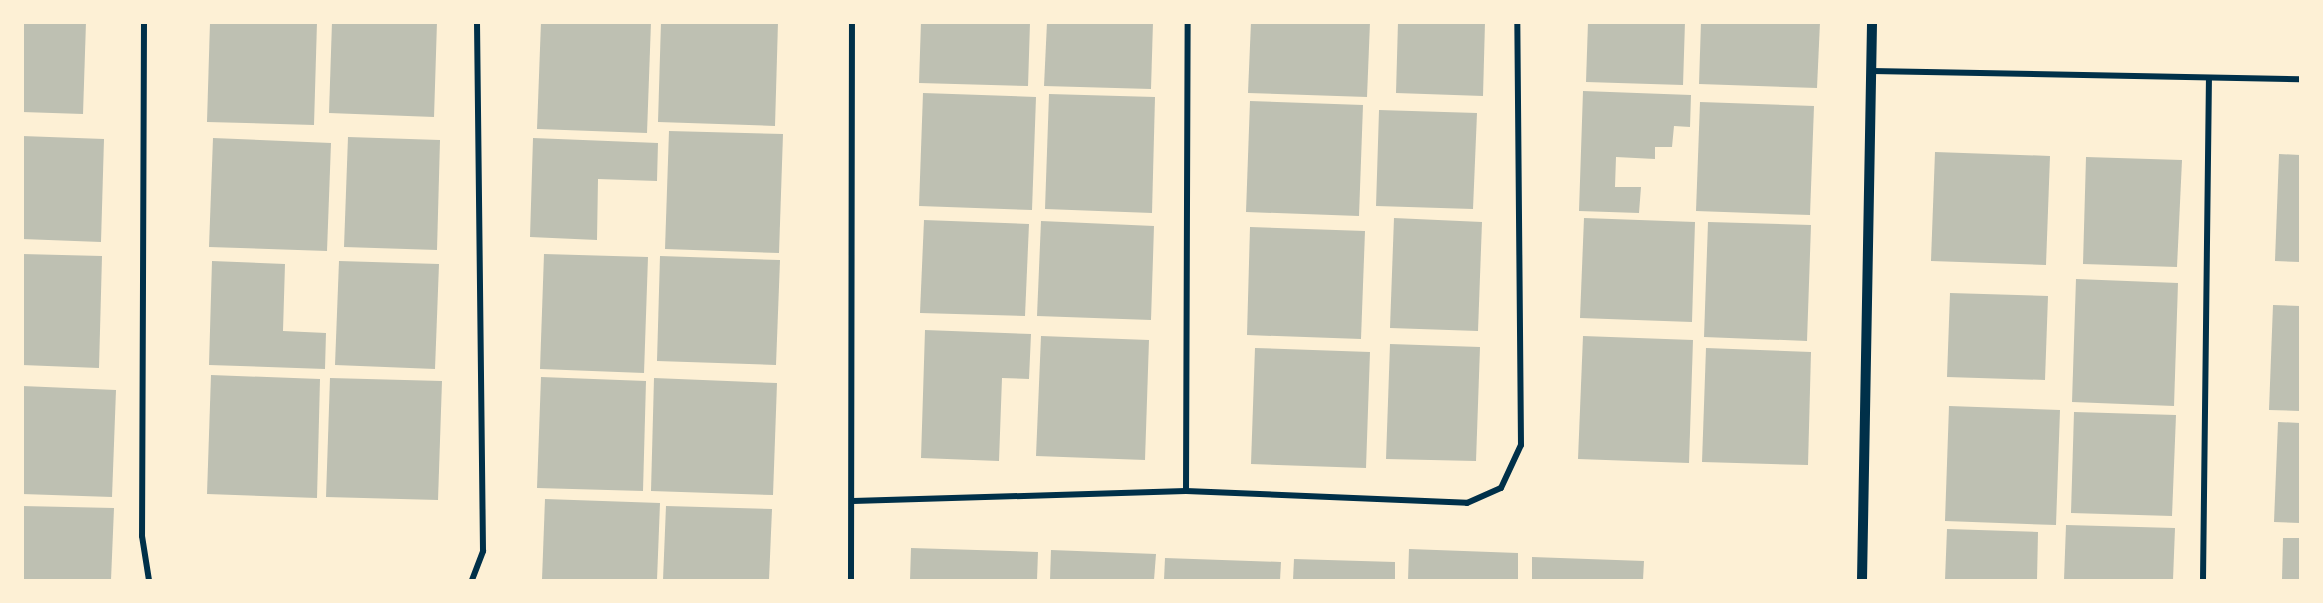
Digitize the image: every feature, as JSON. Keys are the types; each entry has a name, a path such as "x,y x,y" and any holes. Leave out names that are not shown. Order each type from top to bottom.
{"street":[{"path":"144,22 142,536 149,580"},
{"path":"472,580 483,550 477,22"},
{"path":"851,580 853,501 852,22"},
{"path":"1186,491 1188,22"},
{"path":"853,501 1186,491 1467,503 1501,488 1521,445 1517,22"},
{"path":"1862,580 1872,22"},
{"path":"1872,71 2301,80"},
{"path":"2203,580 2209,78"}],"building":[{"path":"22,22 86,22 83,114 22,112"},
{"path":"210,22 317,22 314,125 207,122"},
{"path":"332,22 437,22 434,117 329,113"},
{"path":"541,22 651,22 647,133 537,129"},
{"path":"661,22 778,22 775,126 658,122"},
{"path":"921,22 1030,22 1028,86 919,83"},
{"path":"1047,22 1153,22 1151,89 1044,86"},
{"path":"1251,22 1370,22 1367,97 1248,93"},
{"path":"1398,22 1485,22 1483,96 1396,93"},
{"path":"1588,22 1685,22 1683,85 1586,82"},
{"path":"1701,22 1820,22 1817,88 1699,84"},
{"path":"1583,91 1691,95 1690,127 1674,126 1672,147 1655,147 1655,159 1616,157 1615,187 1641,187 1639,213 1579,211"},
{"path":"923,93 1036,97 1032,210 919,206"},
{"path":"1049,94 1155,97 1152,213 1045,209"},
{"path":"1250,101 1363,105 1359,216 1246,212"},
{"path":"1700,102 1814,106 1810,215 1696,211"},
{"path":"1379,110 1477,113 1473,209 1376,206"},
{"path":"669,131 783,134 779,253 665,249"},
{"path":"22,136 104,139 101,242 22,239"},
{"path":"348,137 440,140 437,250 344,247"},
{"path":"213,138 331,143 327,251 209,247"},
{"path":"533,138 658,143 657,181 598,179 597,240 530,237"},
{"path":"1935,152 2050,156 2046,265 1931,261"},
{"path":"2279,154 2300,155 2300,262 2275,261"},
{"path":"2086,157 2182,160 2177,267 2083,264"},
{"path":"1394,218 1482,222 1478,331 1390,328"},
{"path":"1584,218 1695,222 1692,322 1580,318"},
{"path":"924,220 1029,224 1025,316 920,313"},
{"path":"1041,221 1154,226 1151,320 1037,316"},
{"path":"1708,222 1811,225 1807,341 1704,337"},
{"path":"1250,227 1365,231 1361,339 1247,335"},
{"path":"22,254 102,256 99,368 22,365"},
{"path":"544,254 648,257 644,373 540,369"},
{"path":"660,256 780,260 776,365 657,361"},
{"path":"212,261 285,264 283,331 326,333 325,369 209,365"},
{"path":"339,261 439,264 435,369 335,365"},
{"path":"2076,279 2178,283 2174,406 2072,402"},
{"path":"1950,293 2048,296 2045,380 1947,377"},
{"path":"2273,305 2300,306 2300,411 2269,410"},
{"path":"925,330 1031,334 1029,379 1002,378 999,461 921,458"},
{"path":"1041,336 1149,340 1145,460 1036,456"},
{"path":"1583,336 1693,340 1689,463 1578,459"},
{"path":"1390,344 1480,347 1476,461 1386,459"},
{"path":"1255,348 1370,352 1366,468 1251,464"},
{"path":"1706,348 1811,352 1808,465 1702,462"},
{"path":"211,375 320,379 317,498 207,494"},
{"path":"541,377 646,381 643,491 537,488"},
{"path":"330,378 442,381 438,500 326,497"},
{"path":"654,378 777,383 773,495 651,491"},
{"path":"22,386 116,390 112,497 22,494"},
{"path":"1949,406 2060,410 2056,525 1945,521"},
{"path":"2074,412 2176,415 2172,516 2071,513"},
{"path":"2278,422 2300,423 2300,523 2274,522"},
{"path":"545,499 660,503 657,580 542,580"},
{"path":"22,506 114,508 111,580 22,580"},
{"path":"666,506 772,509 769,580 663,580"},
{"path":"2066,525 2175,528 2173,580 2064,580"},
{"path":"1947,529 2038,532 2037,580 1945,580"},
{"path":"2283,538 2300,538 2300,580 2282,580"},
{"path":"911,548 1038,552 1037,580 910,580"},
{"path":"1409,549 1518,553 1518,580 1408,580"},
{"path":"1051,550 1156,554 1154,580 1050,580"},
{"path":"1532,557 1644,561 1643,580 1532,580"},
{"path":"1165,558 1281,562 1280,580 1164,580"},
{"path":"1294,559 1395,562 1395,580 1293,580"}]}
